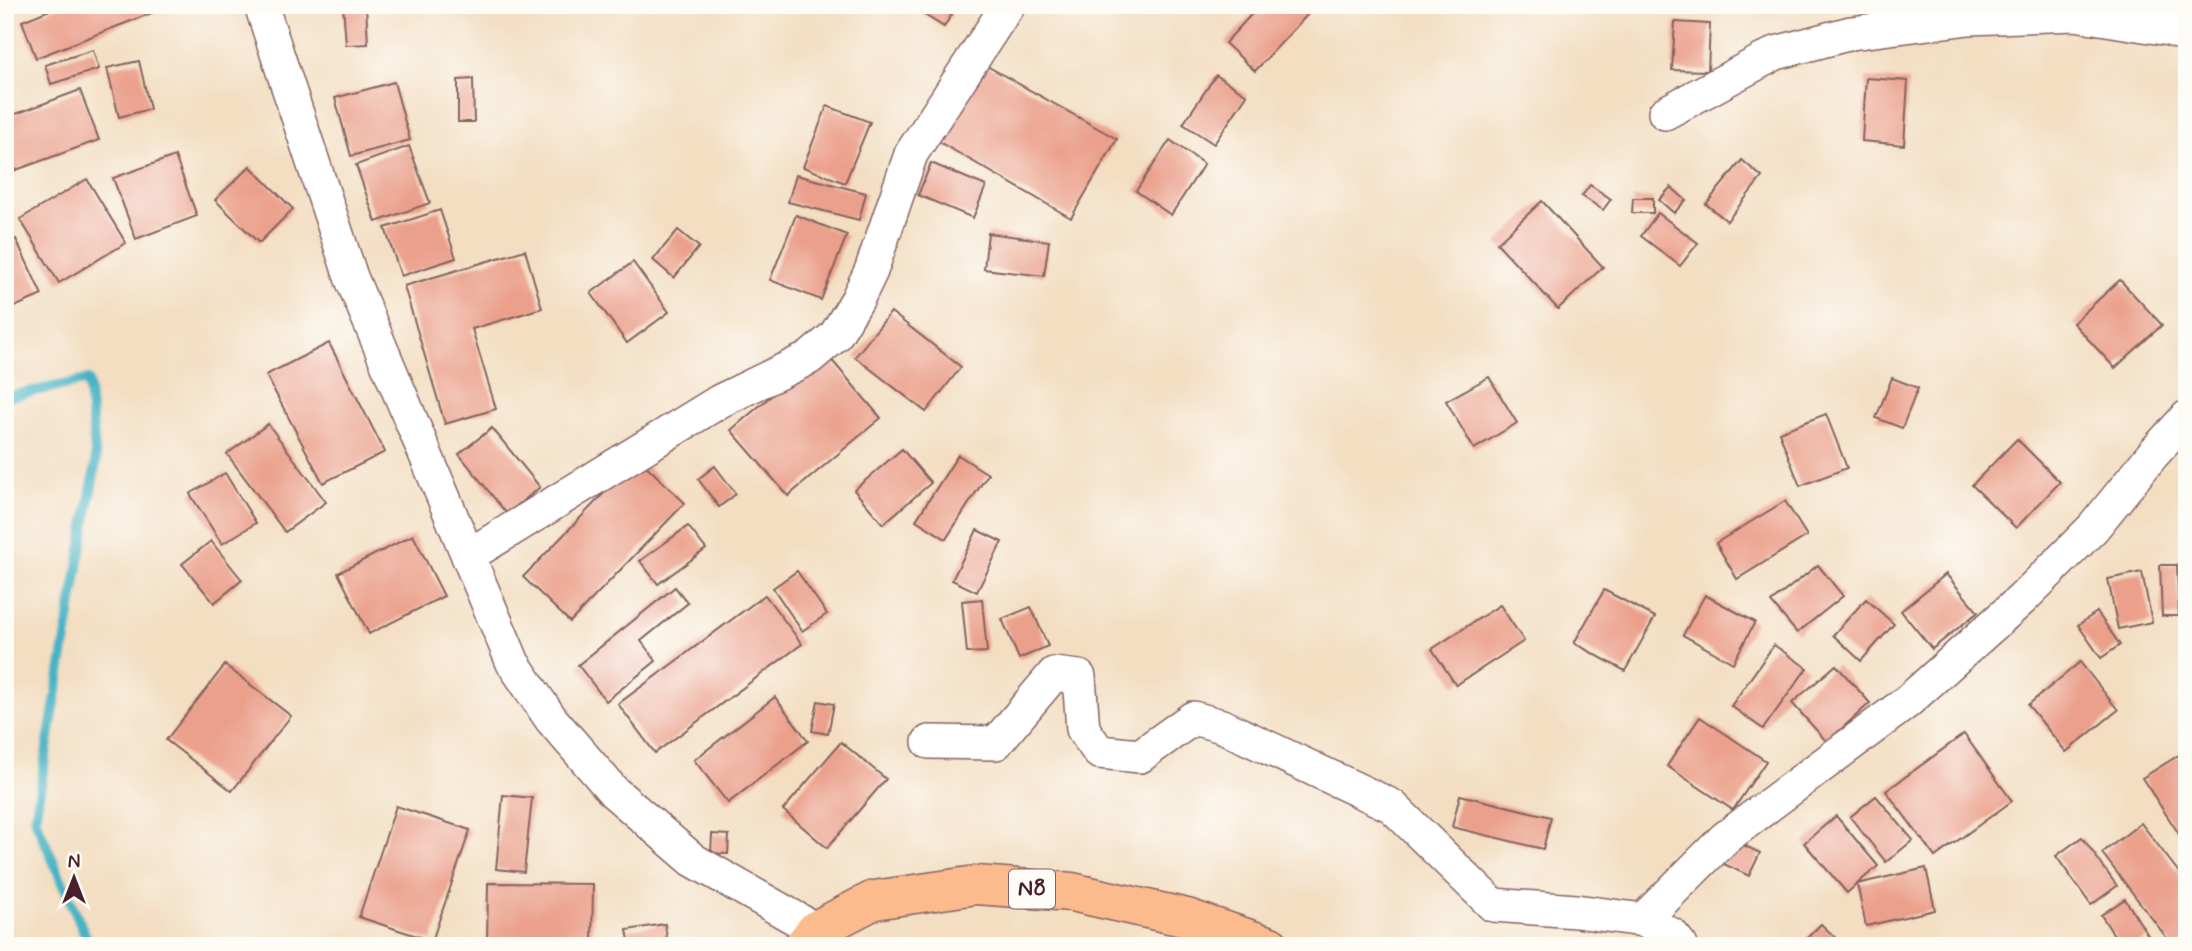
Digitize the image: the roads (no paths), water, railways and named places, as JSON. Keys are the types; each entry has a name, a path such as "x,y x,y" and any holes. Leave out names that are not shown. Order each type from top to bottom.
{"highway":[{"name":"N8","path":"809,938 874,900 976,885 1072,891 1187,918 1270,946"}],"street":[{"path":"261,5 351,277 513,663 551,719 614,792 693,860 809,938"},
{"path":"468,556 720,401 809,358 835,335 871,271 911,153 1008,5"},
{"path":"1665,113 1776,53 1852,33 1969,18 2075,14 2169,29 2187,35"},
{"path":"1643,920 1725,838 1907,702 2022,599 2093,528 2187,417"},
{"path":"929,742 996,743 1054,674 1079,677 1083,729 1099,752 1140,756 1193,718 1222,726 1392,806 1493,905 1576,911 1643,920 1672,935 1681,946"}],"waterway":[{"path":"5,397 88,380 96,462 35,819 90,946"}]}
